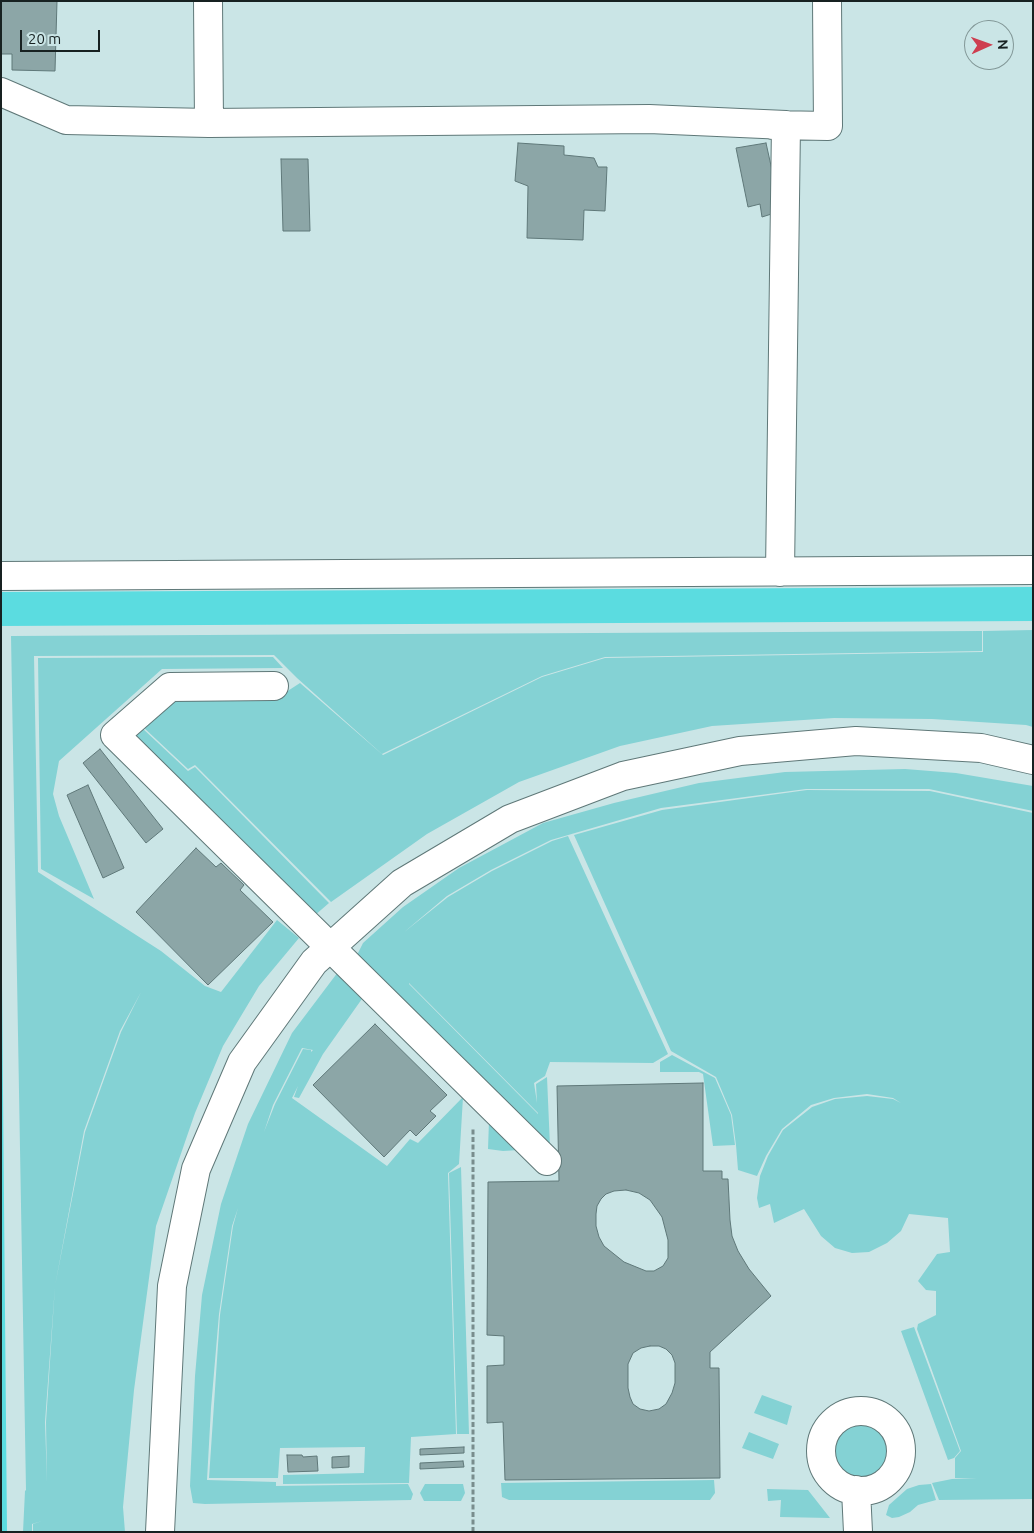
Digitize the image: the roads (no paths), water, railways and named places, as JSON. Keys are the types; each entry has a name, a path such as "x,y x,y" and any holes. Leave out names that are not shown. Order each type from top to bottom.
{"street":[{"path":"208,1 209,123"},
{"path":"1,92 66,120 209,123 649,119 828,126 827,1"},
{"path":"773,125 786,125 780,572"},
{"path":"1,576 1033,570"},
{"path":"274,686 170,687 115,735 547,1161"},
{"path":"160,1532 172,1286 196,1170 242,1062 314,962 402,883 510,819 624,776 740,751 856,741 981,748 1033,760"},
{"path":"856,1490 858,1532"}]}
